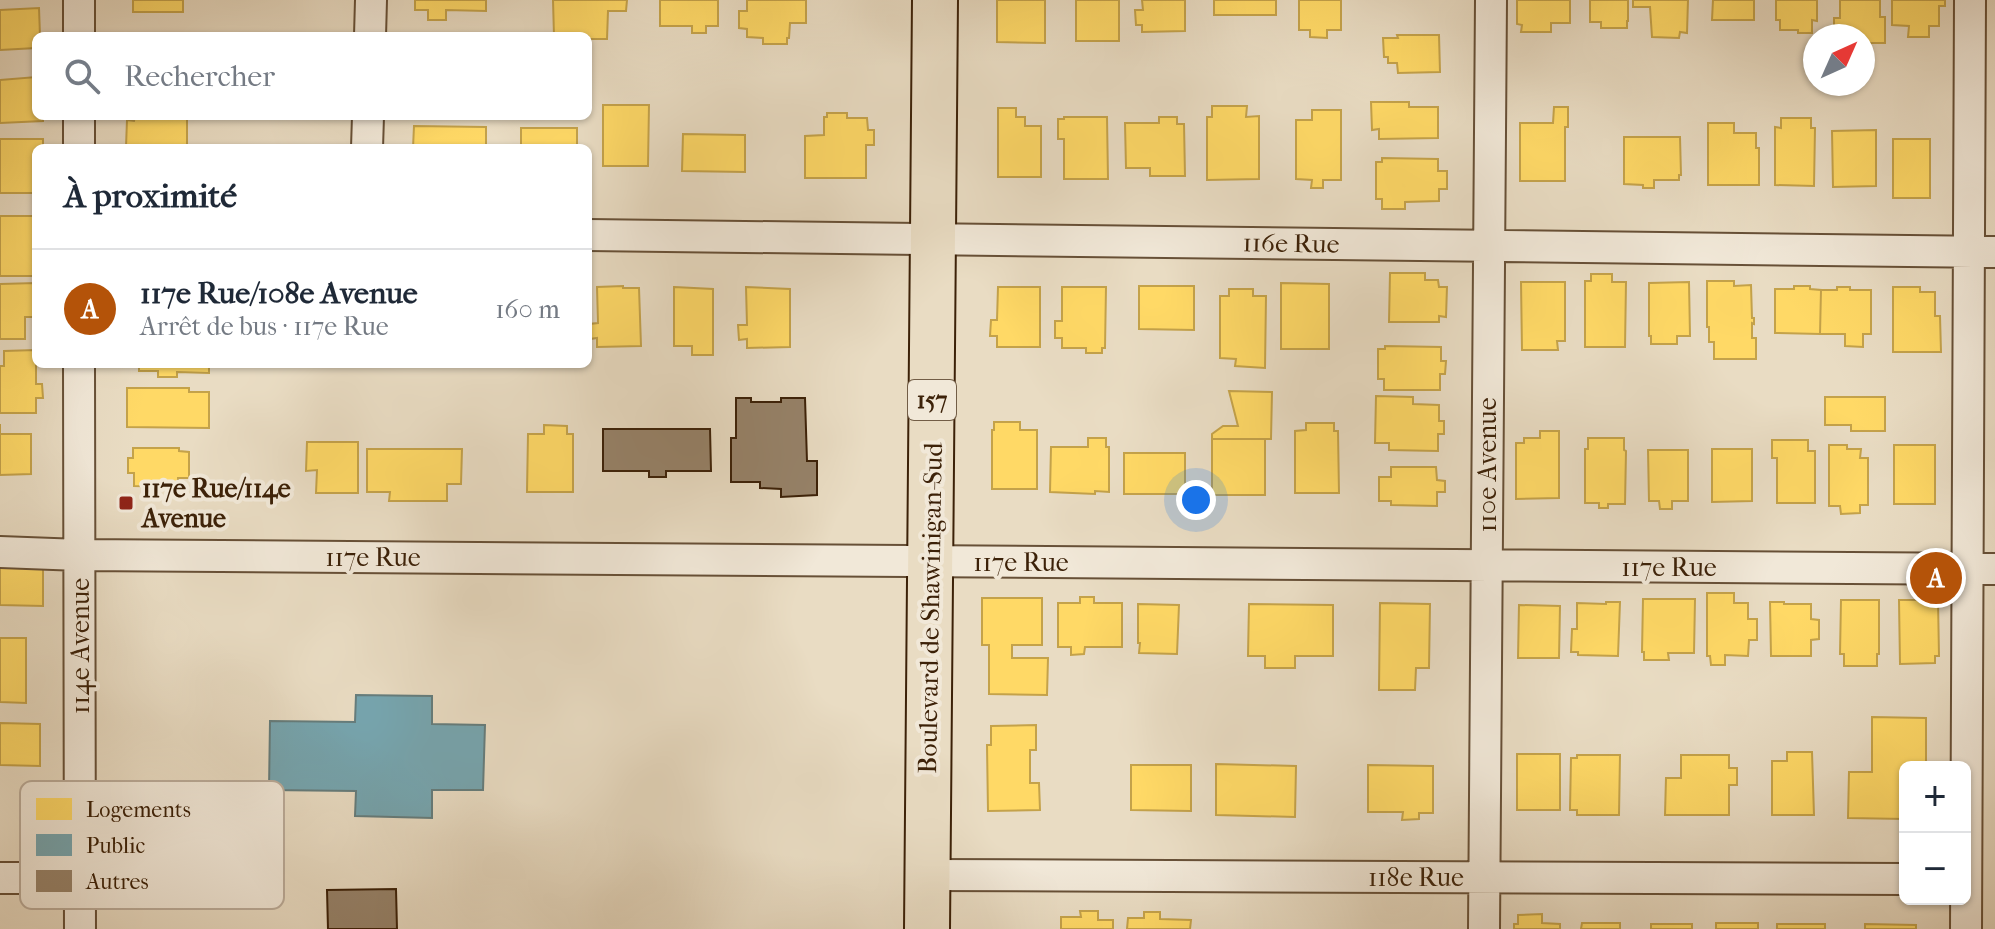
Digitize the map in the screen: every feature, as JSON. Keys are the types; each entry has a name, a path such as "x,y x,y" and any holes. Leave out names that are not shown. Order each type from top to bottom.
{"main road":[{"name":"Boulevard de Shawinigan-Sud","path":"927,929 935,0"}],"street":[{"path":"79,0 79,32"},
{"path":"370,32 371,0"},
{"name":"110e Avenue","path":"1484,929 1491,0"},
{"path":"1966,929 1976,880 1981,569 1982,252 1970,0"},
{"path":"79,120 79,144"},
{"path":"367,144 368,120"},
{"name":"116e Rue","path":"592,235 1982,252"},
{"name":"114e Avenue","path":"79,368 80,781"},
{"name":"117e Rue","path":"0,552 1981,569"},
{"name":"118e Rue","path":"927,875 1899,879"}],"building: Logements":[{"path":"133,0 183,0 183,12 133,12"},
{"path":"415,0 486,0 486,11 446,10 446,20 428,20 428,10 415,10"},
{"path":"553,0 627,0 626,11 608,11 607,39 592,39 592,32 554,32"},
{"path":"660,0 718,0 718,26 706,26 706,33 692,33 692,26 660,26"},
{"path":"747,0 806,0 806,23 790,23 787,44 763,44 763,38 747,37 747,29 739,28 739,11 747,11"},
{"path":"997,0 1045,0 1045,43 997,42"},
{"path":"1076,0 1119,0 1119,41 1076,41"},
{"path":"1142,0 1185,0 1185,31 1142,32 1142,25 1136,25 1135,10 1143,10"},
{"path":"1214,0 1276,0 1276,15 1214,15"},
{"path":"1299,0 1341,0 1341,30 1327,30 1327,38 1310,37 1310,30 1299,30"},
{"path":"1517,0 1570,0 1570,23 1551,23 1551,32 1521,32 1522,25 1517,24"},
{"path":"1590,0 1628,0 1627,28 1601,28 1601,22 1590,22"},
{"path":"1633,0 1688,0 1687,33 1680,32 1679,38 1652,37 1650,7 1633,7"},
{"path":"1713,0 1754,0 1754,20 1712,20"},
{"path":"1776,0 1817,0 1817,21 1803,24 1803,33 1780,30 1780,20 1776,20"},
{"path":"1840,0 1880,0 1880,17 1885,17 1885,43 1875,43 1875,24 1834,24 1834,18 1840,18"},
{"path":"1892,0 1945,0 1945,6 1939,6 1939,26 1929,26 1929,37 1908,37 1909,26 1892,25"},
{"path":"39,8 40,32 32,32 32,48 0,50 0,10"},
{"path":"1397,35 1439,35 1440,72 1398,73 1397,63 1388,63 1388,57 1384,57 1383,38 1398,38"},
{"path":"32,77 32,120 43,121 0,123 0,80"},
{"path":"1371,102 1409,102 1409,107 1438,107 1438,138 1379,139 1379,129 1372,130"},
{"path":"603,105 649,105 648,166 603,166"},
{"path":"1212,106 1247,106 1246,117 1259,116 1259,179 1207,180 1207,117 1212,117"},
{"path":"1554,107 1568,107 1565,181 1520,181 1520,123 1553,123"},
{"path":"998,108 1016,108 1016,117 1025,117 1025,126 1041,126 1041,177 998,177"},
{"path":"1312,110 1341,110 1341,180 1323,180 1323,188 1311,188 1312,180 1296,179 1296,120 1312,120"},
{"path":"827,113 847,113 847,118 867,118 868,130 874,130 874,145 866,145 866,178 805,178 805,136 824,135 824,117"},
{"path":"1107,117 1108,179 1064,179 1064,139 1058,139 1058,119"},
{"path":"1159,117 1177,117 1177,124 1184,124 1185,176 1150,176 1150,168 1126,168 1125,123 1159,123"},
{"path":"1781,118 1811,118 1811,128 1815,128 1814,186 1775,185 1775,127 1781,128"},
{"path":"127,120 187,120 187,144 126,144"},
{"path":"1708,123 1734,123 1734,133 1756,133 1759,185 1708,185"},
{"path":"414,126 486,127 486,144 413,144"},
{"path":"521,128 577,128 577,144 521,144"},
{"path":"1876,130 1876,186 1833,187 1832,131"},
{"path":"683,134 745,135 745,172 682,171"},
{"path":"1624,137 1680,137 1679,180 1654,180 1654,188 1624,184"},
{"path":"0,139 43,139 43,144 32,144 32,193 0,193"},
{"path":"1893,139 1930,139 1930,198 1893,198"},
{"path":"1382,158 1438,159 1438,171 1447,171 1447,189 1439,189 1439,201 1405,202 1405,209 1382,209 1382,199 1376,199 1376,162 1382,162"},
{"path":"0,216 32,216 32,276 0,276"},
{"path":"1390,273 1425,273 1425,280 1438,280 1439,287 1447,287 1446,317 1439,316 1439,322 1389,322"},
{"path":"1591,274 1612,274 1612,282 1626,282 1625,347 1585,347 1585,281 1591,281"},
{"path":"1707,281 1734,281 1734,286 1751,285 1752,338 1756,338 1756,359 1714,359 1714,342 1709,342 1707,327"},
{"path":"1521,282 1565,282 1565,341 1557,341 1558,350 1522,350"},
{"path":"1689,282 1690,336 1677,336 1677,344 1651,344 1649,283"},
{"path":"32,283 32,317 25,317 25,339 0,339 0,284"},
{"path":"1281,283 1329,284 1329,349 1281,349"},
{"path":"1139,286 1194,286 1194,330 1139,329"},
{"path":"1794,286 1821,290 1820,334 1775,333 1775,289 1794,289"},
{"path":"597,287 639,288 641,346 597,347 597,338 592,339 592,324 598,323"},
{"path":"674,287 713,289 713,355 692,355 692,346 674,346"},
{"path":"746,287 790,289 790,347 747,348 747,339 739,340 738,325 747,325"},
{"path":"998,287 1040,287 1040,347 997,347 997,336 990,336 991,320 997,320"},
{"path":"1062,287 1106,287 1105,348 1102,348 1102,353 1086,353 1086,348 1062,348 1062,338 1055,338 1055,321 1062,321"},
{"path":"1837,287 1871,290 1871,334 1863,334 1863,347 1845,346 1845,334 1820,334 1821,290 1837,290"},
{"path":"1893,287 1920,287 1920,292 1935,292 1935,316 1940,316 1941,352 1893,352"},
{"path":"1229,289 1253,289 1253,296 1266,296 1265,368 1235,366 1236,359 1220,358 1220,296 1229,296"},
{"path":"1385,346 1441,347 1441,361 1446,361 1445,374 1440,374 1440,390 1384,390 1384,379 1378,379 1378,349 1385,349"},
{"path":"32,350 32,368 36,368 36,384 42,384 43,398 36,398 36,413 0,413 0,366 4,366 4,351"},
{"path":"139,368 209,368 209,373 177,372 177,377 158,377 158,371 139,371"},
{"path":"127,388 189,388 189,392 209,392 209,428 127,427"},
{"path":"1229,391 1272,392 1271,439 1212,439 1212,434 1223,426 1238,426"},
{"path":"1376,396 1413,397 1413,404 1439,405 1439,421 1444,421 1444,434 1438,434 1438,451 1389,450 1389,443 1375,443"},
{"path":"1825,397 1885,397 1885,431 1851,431 1851,425 1825,425"},
{"path":"994,422 1020,422 1020,430 1037,430 1037,489 992,489"},
{"path":"1306,423 1334,423 1334,431 1338,431 1339,493 1295,493 1295,431 1306,430"},
{"path":"544,425 567,426 567,434 573,434 573,492 527,492 528,434 544,434"},
{"path":"1540,431 1559,431 1559,498 1516,499 1516,443 1524,443 1524,438 1540,438"},
{"path":"0,434 31,434 31,474 0,475"},
{"path":"1088,438 1106,438 1106,447 1109,447 1109,492 1050,492 1051,447 1088,447"},
{"path":"1588,438 1624,438 1625,504 1608,504 1608,508 1599,508 1599,503 1585,503 1585,449 1588,449"},
{"path":"1212,439 1265,439 1265,495 1212,495"},
{"path":"1772,440 1808,440 1808,451 1815,451 1815,503 1777,503 1777,458 1772,458"},
{"path":"307,442 358,442 358,493 316,493 317,470 306,471"},
{"path":"1829,445 1861,449 1860,458 1868,458 1868,505 1860,505 1860,513 1841,514 1840,506 1829,506"},
{"path":"1894,445 1935,445 1935,504 1894,504"},
{"path":"133,448 179,448 179,451 189,452 189,478 178,478 178,487 134,486 134,473 128,473 128,458 133,458"},
{"path":"367,449 462,449 461,484 447,484 447,501 389,501 390,492 367,492"},
{"path":"1712,449 1752,449 1752,501 1712,502"},
{"path":"1648,450 1688,450 1688,501 1672,501 1672,509 1660,509 1659,501 1649,501"},
{"path":"1124,453 1185,453 1185,494 1124,494"},
{"path":"1391,467 1436,467 1437,480 1445,481 1445,492 1437,492 1437,506 1391,505 1391,501 1379,501 1379,477 1391,477"},
{"path":"0,564 43,564 43,606 0,605"},
{"path":"1707,593 1734,593 1734,603 1748,603 1748,619 1757,619 1757,640 1749,640 1748,656 1725,655 1725,665 1711,665 1710,656 1707,656"},
{"path":"1080,597 1094,597 1094,603 1122,603 1122,647 1085,647 1084,654 1071,655 1071,647 1058,647 1058,603 1080,603"},
{"path":"982,598 1042,598 1042,645 1012,645 1012,658 1048,658 1047,695 989,694 989,645 982,645"},
{"path":"1643,599 1695,599 1694,653 1668,653 1669,660 1644,660"},
{"path":"1841,600 1879,600 1877,666 1844,666 1844,654 1840,654"},
{"path":"1899,600 1938,600 1939,656 1935,656 1935,663 1900,664"},
{"path":"1620,602 1618,656 1571,652 1572,629 1577,629 1577,603"},
{"path":"1770,602 1811,604 1811,619 1819,620 1819,639 1811,640 1811,656 1771,656"},
{"path":"1380,603 1430,604 1429,668 1416,668 1415,690 1379,690"},
{"path":"1138,604 1179,605 1177,654 1139,653"},
{"path":"1249,604 1333,605 1333,656 1295,656 1295,668 1265,668 1265,656 1248,656"},
{"path":"1519,605 1560,606 1559,658 1518,658"},
{"path":"0,638 26,638 26,703 0,702"},
{"path":"1872,717 1926,718 1926,761 1899,761 1899,819 1848,818 1849,772 1872,772"},
{"path":"0,723 40,724 40,766 0,765"},
{"path":"1036,725 1036,750 1030,750 1030,783 1039,783 1040,810 988,811 987,745 991,745 991,726"},
{"path":"1787,752 1812,752 1814,815 1772,815 1772,761 1787,761"},
{"path":"1517,754 1560,754 1560,810 1517,810"},
{"path":"1577,755 1620,755 1619,815 1577,815 1577,810 1570,810 1571,758 1577,758"},
{"path":"1681,755 1729,755 1729,768 1737,768 1737,785 1729,785 1729,815 1665,815 1666,778 1681,778"},
{"path":"1216,764 1296,766 1295,817 1216,815"},
{"path":"1131,765 1191,765 1191,811 1131,810"},
{"path":"1368,765 1433,766 1433,813 1419,813 1419,819 1402,820 1403,812 1368,812"},
{"path":"1080,911 1098,911 1098,920 1113,920 1113,929 1061,929 1061,917 1081,917"},
{"path":"1144,912 1160,912 1160,919 1191,920 1190,929 1127,929 1128,918 1144,918"},
{"path":"1542,914 1542,923 1560,924 1560,929 1514,929 1514,924 1518,924 1518,915"},
{"path":"1582,923 1620,923 1620,929 1581,929"},
{"path":"1716,923 1758,923 1758,929 1716,929"},
{"path":"1651,924 1692,924 1692,929 1651,929"},
{"path":"1777,924 1825,924 1825,929 1777,929"},
{"path":"1865,924 1916,925 1916,929 1865,929"}],"building: Public":[{"path":"356,695 432,696 432,724 485,725 483,790 432,790 432,818 355,816 356,791 284,790 284,781 269,781 270,721 355,722"}],"building: Autres":[{"path":"736,398 751,398 751,402 781,402 781,398 805,398 807,461 817,461 817,495 781,497 781,489 760,488 760,482 731,482 731,438 736,438"},
{"path":"603,429 710,429 711,471 666,471 666,477 649,477 649,471 603,471"},
{"path":"396,889 397,929 328,929 327,890"}],"place":[{"name":"117e Rue/114e Avenue","path":"126,503"},
{"name":"117e Rue/108e Avenue","path":"1936,578"}]}
